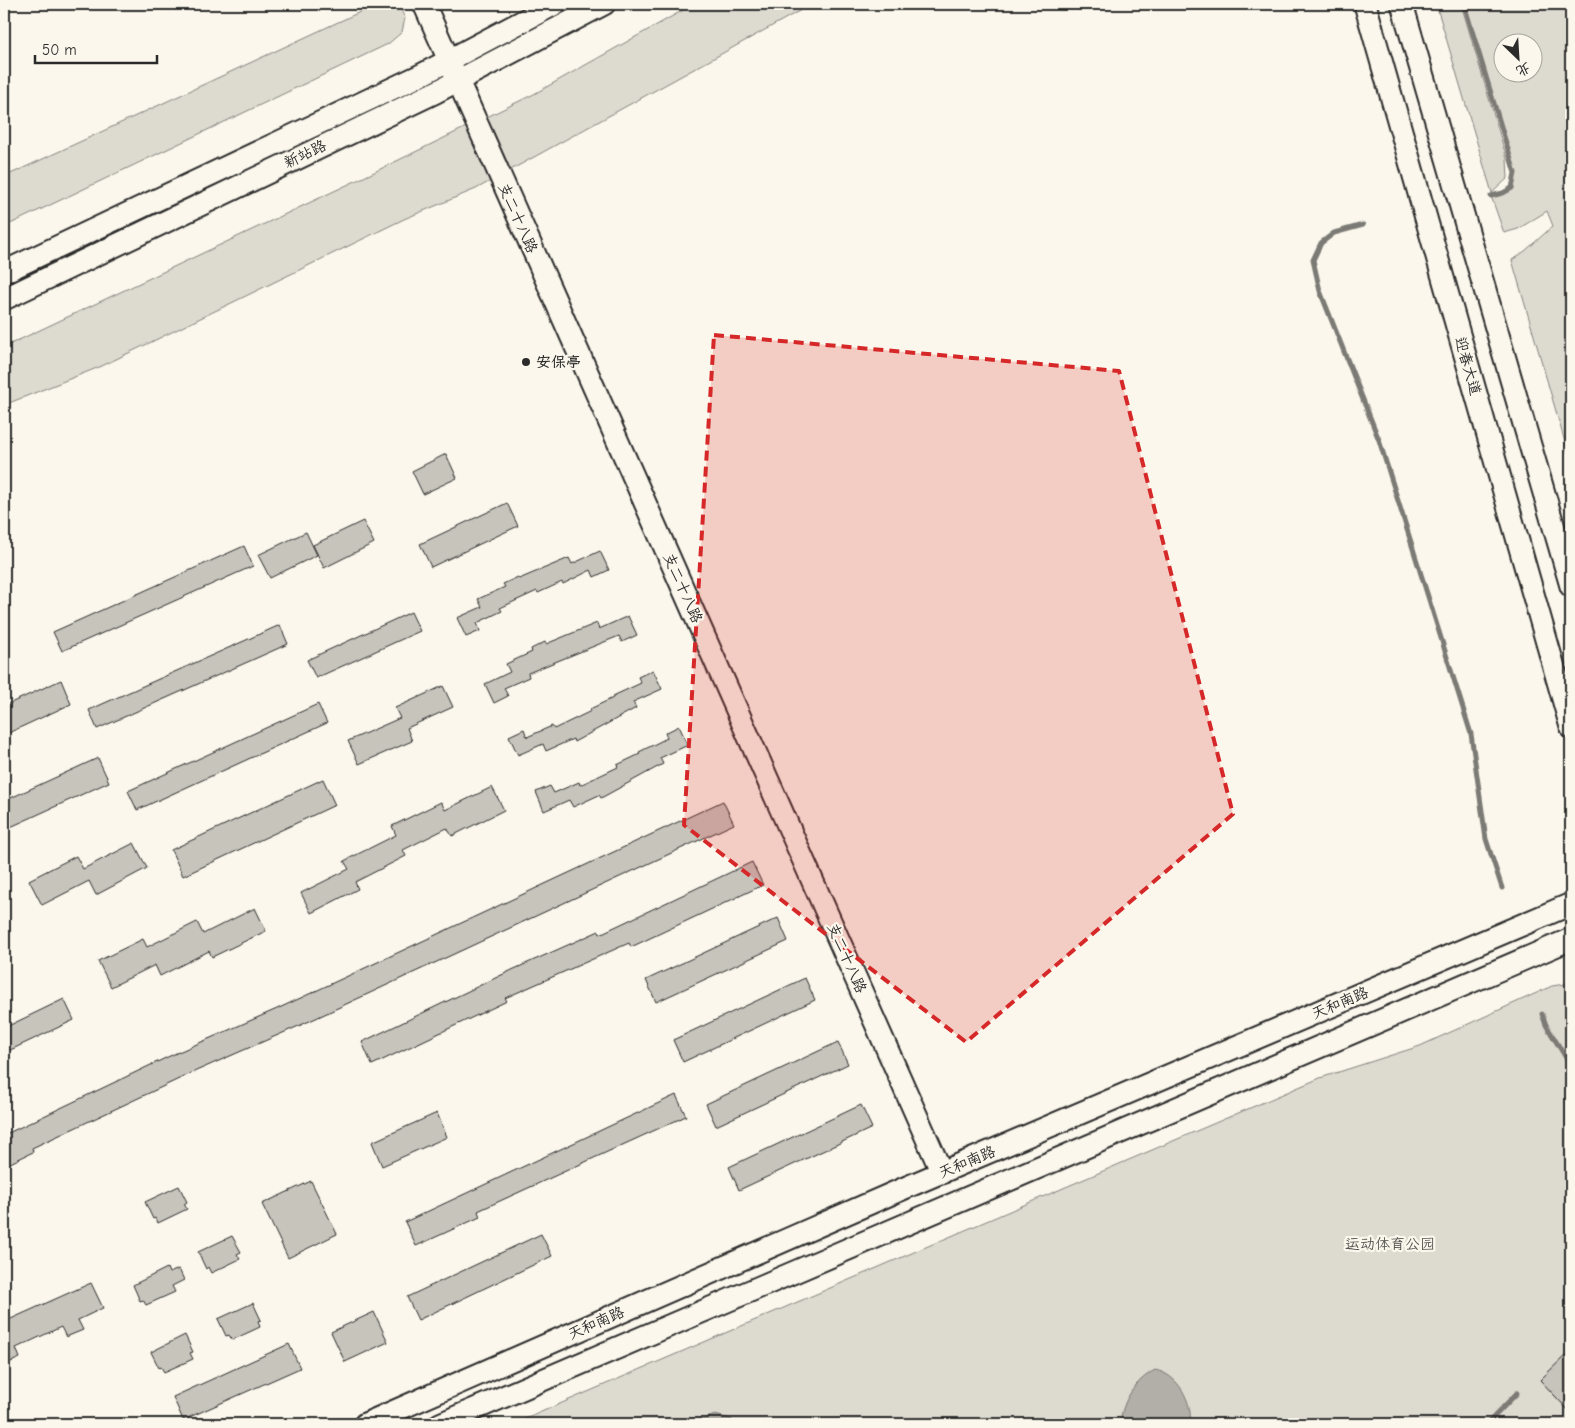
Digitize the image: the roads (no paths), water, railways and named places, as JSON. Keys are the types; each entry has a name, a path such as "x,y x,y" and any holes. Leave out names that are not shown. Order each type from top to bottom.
{"street":[{"name":"支二十八路","path":"424,4 942,1172"},
{"name":"新站路","path":"4,272 448,60 555,4"},
{"name":"新站路","path":"4,299 458,80 604,4"},
{"name":"迎春大道","path":"1365,4 1571,727"},
{"path":"1402,4 1571,586"},
{"name":"天和南路","path":"365,1424 942,1172 1571,904"},
{"name":"天和南路","path":"440,1424 1571,939"}],"waterway":[{"path":"1464,4 1515,173 1512,188 1491,196"},
{"path":"1363,225 1334,233 1321,243 1313,260 1320,291 1379,440 1471,734 1486,839 1502,888"},
{"path":"1542,1014 1546,1025 1571,1066"},
{"path":"1487,1424 1517,1393"}],"place":[{"name":"安保亭","path":"526,362"}],"park label":[{"name":"运动体育公园","path":"1390,1244"}]}
